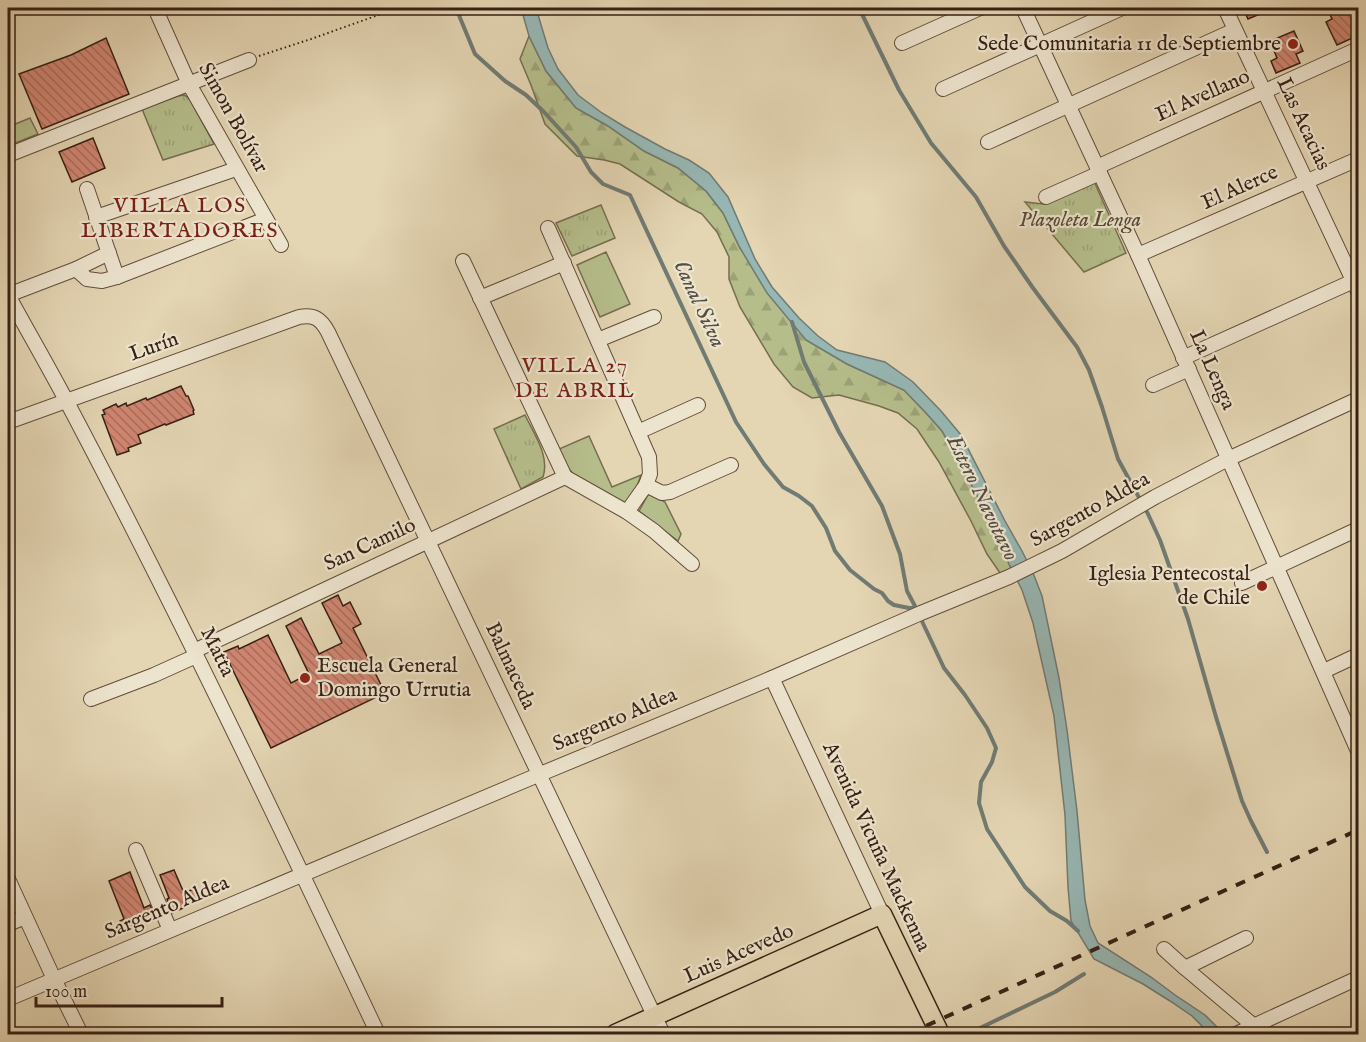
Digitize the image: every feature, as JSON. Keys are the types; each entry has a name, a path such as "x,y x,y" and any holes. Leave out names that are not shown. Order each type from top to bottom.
{"main road":[{"name":"Luis Acevedo","path":"615,1035 882,914"},
{"name":"Avenida Vicuña Mackenna","path":"882,914 940,1035"}],"street":[{"name":"Simon Bolívar","path":"154,8 189,84 281,245"},
{"path":"902,43 980,8"},
{"name":"La Lenga","path":"1023,8 1138,255 1359,751"},
{"path":"943,89 1122,8"},
{"name":"Las Acacias","path":"1225,8 1357,284"},
{"path":"988,142 1235,30"},
{"name":"El Avellano","path":"1046,197 1264,91 1359,49"},
{"path":"8,155 249,60"},
{"name":"El Alerce","path":"1138,255 1359,159"},
{"path":"96,217 237,169"},
{"path":"87,189 117,277"},
{"path":"76,269 87,279 102,281 266,219"},
{"path":"548,228 650,457 650,474 646,485 627,512"},
{"path":"8,295 76,269 109,253"},
{"path":"463,261 565,477 627,512 654,531 692,564"},
{"path":"480,298 564,263"},
{"path":"1154,385 1186,363 1357,284"},
{"name":"Matta","path":"8,295 67,401 195,654 378,1035"},
{"name":"Lurín","path":"8,422 299,317 316,317"},
{"name":"Balmaceda","path":"316,317 324,324 429,541 663,1035"},
{"path":"598,340 654,317"},
{"name":"Sargento Aldea","path":"8,999 1009,577 1037,564 1228,459 1359,399"},
{"path":"639,432 698,405"},
{"path":"646,485 662,493 670,492 731,465"},
{"name":"San Camilo","path":"91,699 154,675 565,477"},
{"path":"1242,583 1359,529"},
{"path":"1324,671 1359,655"},
{"name":"Avenida Vicuña Mackenna","path":"772,678 882,914"},
{"path":"136,850 170,930"},
{"path":"8,879 81,1035"},
{"path":"8,924 25,917"},
{"path":"1185,968 1246,938"},
{"path":"1164,949 1254,1026"},
{"path":"1236,1035 1359,978"}],"path":[{"path":"249,60 398,8"}],"green space":[{"path":"529,36 546,71 576,108 608,126 644,151 678,168 706,191 723,213 740,248 806,340 847,364 904,390 927,414 942,431 956,455 995,530 1012,571 1000,573 987,554 939,462 917,429 898,413 839,395 812,398 793,387 774,364 740,307 729,279 729,257 717,232 702,214 620,164 577,156 545,124 520,59"},
{"path":"184,95 189,98 214,144 163,160 142,109"},
{"path":"30,118 38,134 8,146 8,127"},
{"name":"Plazoleta Lenga","path":"1093,179 1126,253 1084,272 1025,202 1043,204"},
{"path":"601,205 615,238 572,256 556,223"},
{"path":"606,252 630,304 600,317 577,265"},
{"path":"525,415 543,453 545,469 543,477 521,489 494,429"},
{"path":"589,436 612,487 641,475 637,486 625,504 574,475 569,469 559,449"},
{"path":"649,493 665,502 681,534 678,541 639,511"}],"water":[{"name":"Estero Navotavo","path":"521,8 536,8 548,48 558,69 578,95 625,127 709,173 728,197 755,259 772,287 799,318 837,350 885,362 913,382 961,435 1022,551 1042,596 1067,730 1085,900 1090,926 1098,943 1205,1015 1224,1034 1210,1034 1192,1016 1170,1001 1143,984 1094,959 1071,921 1065,815 1054,716 1033,623 1022,590 995,530 942,431 904,390 847,364 806,340 767,293 740,248 723,213 706,191 678,168 644,151 608,126 576,108 546,71 529,36"}],"building":[{"path":"1243,8 1274,8 1248,19"},
{"path":"1327,8 1341,8 1344,14 1359,8 1359,35 1337,45 1326,22 1332,19"},
{"path":"1294,31 1303,51 1296,54 1300,63 1276,73 1271,61 1277,58 1270,41"},
{"path":"106,38 129,94 42,129 19,74 71,55"},
{"path":"93,138 105,168 72,182 59,152"},
{"path":"181,386 188,396 194,414 138,435 141,443 117,455 102,415 105,414 103,410 116,404 118,407 126,403 127,406 146,398 147,400"},
{"name":"Escuela General Domingo Urrutia","path":"338,595 343,606 350,602 361,624 353,628 385,693 271,748 224,652 238,646 239,649 268,635 291,683 309,674 286,626 301,618 319,654 342,643 322,603"},
{"path":"174,870 184,893 196,888 201,900 172,913 160,875"},
{"path":"130,872 144,908 150,905 156,919 125,933 120,921 124,919 109,881"}],"waterway":[{"name":"Canal Silva","path":"456,8 475,54 544,112 576,147 591,172 603,184 630,195 736,422 764,464 783,487 812,506 826,528 835,551 850,570 882,593 894,605 916,608"},
{"path":"859,8 899,90 931,143 976,197 1004,246 1077,347 1089,370 1118,459 1160,540 1188,619 1242,801 1267,852"},
{"name":"Canal Silva","path":"792,322 804,362 839,432 882,506 900,554 907,591 916,608"},
{"name":"Canal Silva","path":"920,617 944,668 987,728 996,748 992,762 981,782 979,803 987,829 1025,887 1050,911 1078,931"},
{"path":"978,1029 1055,992 1084,974"}],"railway":[{"path":"908,1034 1358,830"}],"place":[{"name":"Sede Comunitaria 11 de Septiembre","path":"1293,44"},
{"name":"Iglesia Pentecostal de Chile","path":"1262,586"},
{"name":"Escuela General Domingo Urrutia","path":"305,678"}],"district":[{"name":"VILLA LOS LIBERTADORES","path":"180,218"},
{"name":"VILLA 27 DE ABRIL","path":"575,378"}]}
